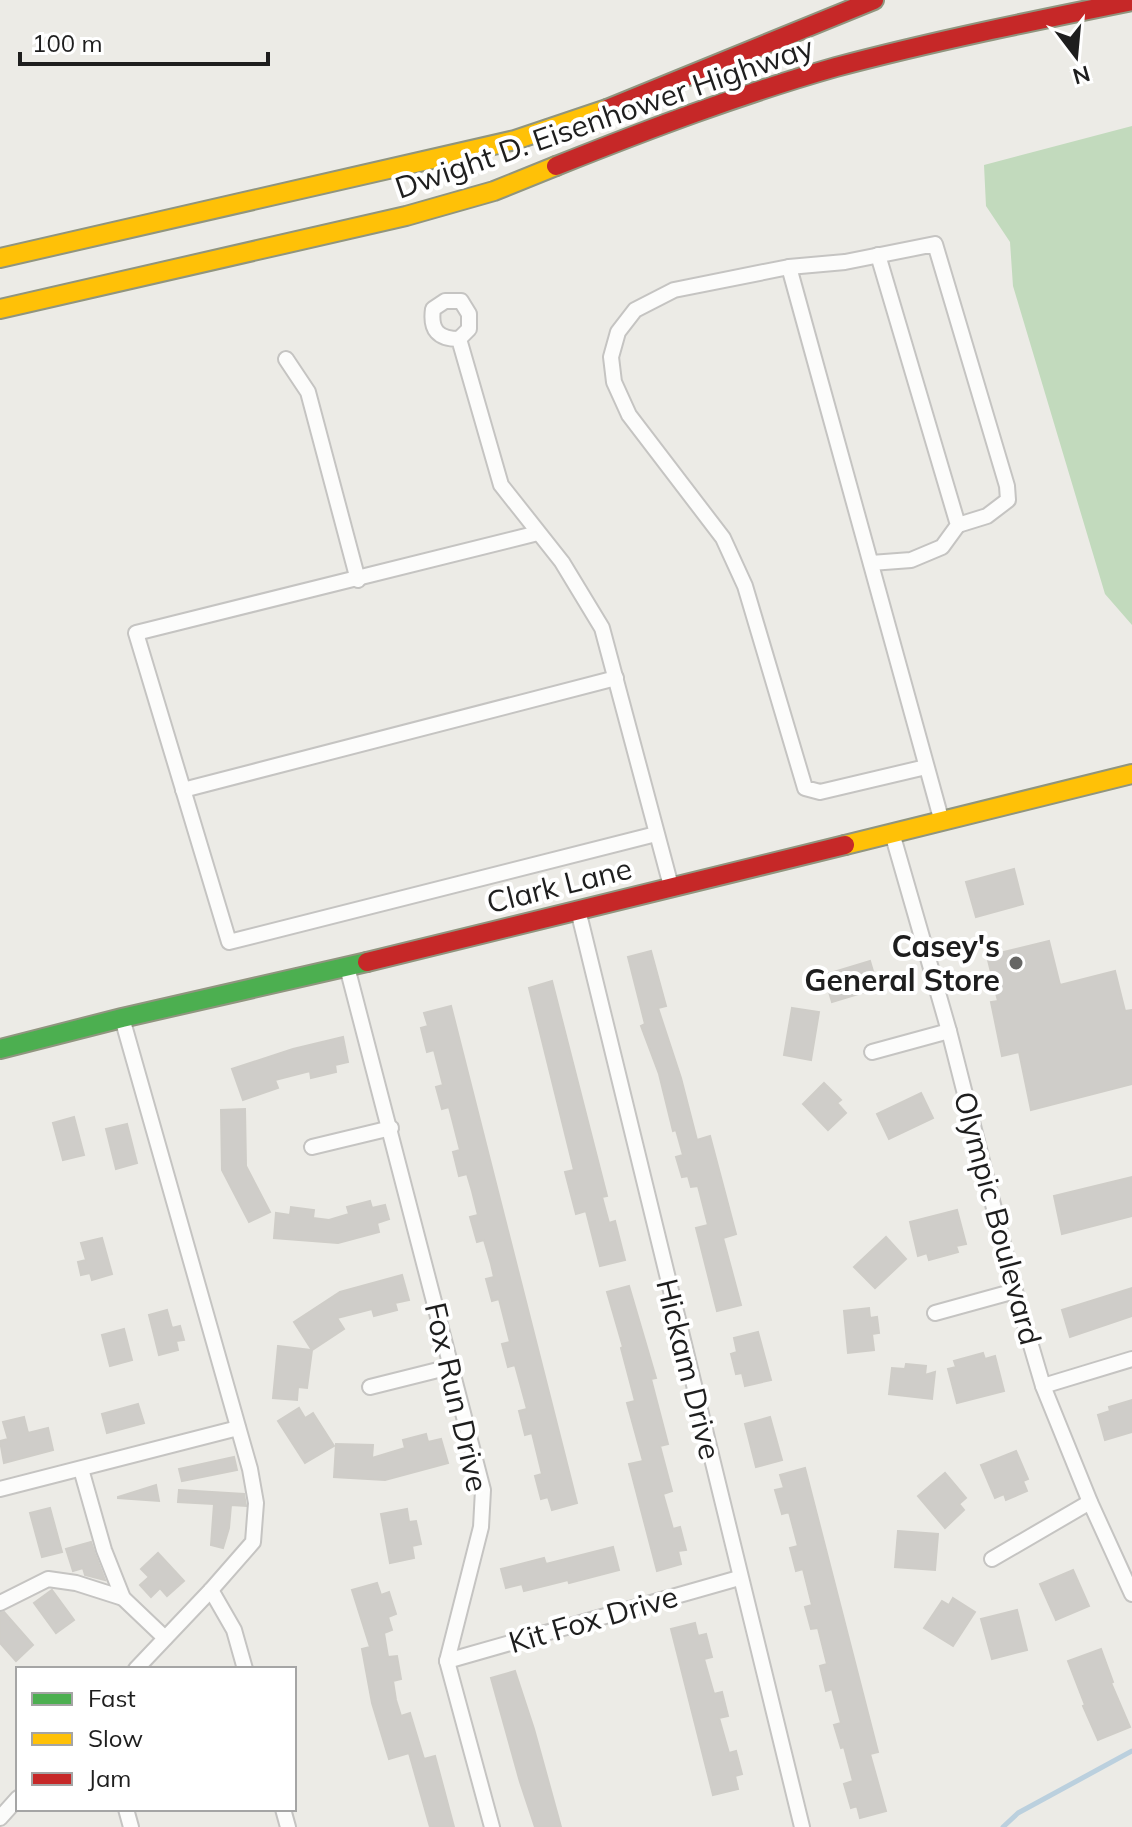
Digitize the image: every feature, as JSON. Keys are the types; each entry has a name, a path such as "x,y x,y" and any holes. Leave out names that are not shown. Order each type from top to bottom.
{"main road":[{"name":"Dwight D. Eisenhower Highway","path":"0,258 515,140 572,123 673,84 874,0"},
{"name":"Dwight D. Eisenhower Highway","path":"0,309 406,216 494,191 662,124 823,72 1019,24 1132,1"},
{"name":"Clark Lane","path":"0,1049 1132,774"}],"street":[{"path":"871,563 911,560 942,547 958,525 987,516 1008,500 1007,486 935,244 845,262 789,267 674,290 635,310 618,332 611,357 614,382 629,415 723,538 745,586 805,788 820,792 926,767"},
{"path":"878,255 958,525"},
{"path":"789,267 942,822"},
{"path":"459,339 501,485 562,562 602,628 671,886"},
{"path":"286,359 308,392 358,580"},
{"path":"538,533 136,633 229,942 656,834"},
{"path":"183,790 616,678"},
{"name":"Olympic Boulevard","path":"892,833 949,1031 1015,1291 1043,1386 1090,1502 1132,1594"},
{"name":"Hickam Drive","path":"578,910 802,1827"},
{"name":"Fox Run Drive","path":"347,967 483,1490 481,1527 447,1661 492,1827"},
{"path":"122,1018 238,1428 256,1503 253,1542 138,1667"},
{"path":"872,1052 949,1031"},
{"path":"312,1147 391,1128"},
{"path":"935,1313 1015,1291"},
{"path":"1043,1386 1132,1359"},
{"path":"370,1387 450,1367"},
{"path":"0,1489 238,1428"},
{"path":"81,1469 104,1550 123,1598 165,1638"},
{"path":"992,1559 1090,1502"},
{"name":"Kit Fox Drive","path":"447,1661 739,1578"},
{"path":"0,1603 48,1579 76,1583 123,1598"},
{"path":"211,1590 234,1630 244,1667"},
{"path":"0,1818 16,1800"}],"green space":[{"path":"1132,126 1132,625 1105,594 1013,286 1010,242 986,206 984,165"}],"building":[{"path":"1014,869 1023,904 976,917 966,882"},
{"path":"1049,941 1060,985 1115,971 1125,1011 1132,1010 1132,1084 1031,1110 1019,1052 1002,1056 991,1002 998,1001 987,956"},
{"path":"651,951 666,1006 658,1008 697,1140 710,1136 736,1234 723,1238 741,1305 717,1311 696,1228 708,1225 698,1186 691,1187 688,1176 682,1177 676,1157 683,1155 641,1026 645,1024 628,957"},
{"path":"870,961 878,988 832,1002 824,975"},
{"path":"552,981 607,1196 602,1197 609,1223 615,1221 625,1260 600,1266 586,1211 576,1214 565,1172 574,1170 529,988"},
{"path":"451,1006 577,1503 552,1510 548,1497 541,1499 535,1476 542,1474 532,1433 525,1435 519,1411 527,1409 515,1365 508,1367 502,1344 510,1342 499,1299 492,1301 486,1279 494,1277 491,1264 484,1240 477,1242 470,1217 478,1215 472,1191 467,1174 459,1176 453,1152 460,1150 449,1107 442,1109 436,1087 443,1085 434,1050 427,1052 421,1028 428,1026 424,1013"},
{"path":"792,1008 819,1012 811,1060 784,1055"},
{"path":"343,1037 348,1062 335,1065 336,1072 311,1078 310,1071 275,1080 278,1088 243,1100 232,1069"},
{"path":"824,1083 841,1100 837,1103 846,1113 828,1130 803,1104"},
{"path":"921,1093 933,1118 889,1139 877,1114"},
{"path":"245,1109 246,1166 270,1212 249,1222 222,1170 221,1110"},
{"path":"74,1117 84,1155 63,1160 53,1123"},
{"path":"127,1124 137,1163 116,1169 106,1129"},
{"path":"1132,1177 1132,1216 1062,1234 1054,1196"},
{"path":"370,1201 372,1208 385,1205 389,1219 377,1223 379,1232 338,1243 274,1238 276,1213 290,1215 291,1207 314,1210 313,1218 329,1220 349,1214 347,1207"},
{"path":"957,1210 966,1244 956,1246 958,1252 929,1260 927,1253 918,1256 910,1222"},
{"path":"886,1237 906,1259 875,1288 854,1267"},
{"path":"102,1238 112,1274 92,1280 90,1273 81,1275 78,1262 86,1260 81,1243"},
{"path":"402,1275 409,1300 395,1303 397,1310 374,1316 372,1309 337,1318 344,1329 312,1350 294,1322 340,1292"},
{"path":"629,1286 656,1378 651,1379 668,1444 660,1446 672,1491 663,1494 673,1529 680,1527 686,1550 678,1551 681,1564 657,1571 629,1464 643,1461 627,1403 635,1401 607,1292"},
{"path":"1132,1288 1132,1316 1070,1337 1062,1310"},
{"path":"869,1308 870,1318 877,1317 879,1333 872,1334 874,1350 848,1353 844,1311"},
{"path":"167,1310 172,1328 180,1326 184,1340 176,1341 178,1350 159,1355 149,1315"},
{"path":"124,1329 132,1360 110,1366 102,1335"},
{"path":"758,1332 771,1380 745,1386 742,1373 736,1374 731,1354 737,1352 734,1338"},
{"path":"278,1346 312,1350 307,1388 298,1387 297,1400 273,1398"},
{"path":"983,1353 985,1359 995,1356 1004,1391 957,1403 948,1369 956,1367 954,1361"},
{"path":"906,1364 926,1366 925,1375 935,1372 932,1399 889,1394 892,1368 905,1369"},
{"path":"1132,1400 1132,1432 1105,1440 1098,1415 1110,1411 1109,1407"},
{"path":"138,1404 144,1423 107,1433 102,1414"},
{"path":"299,1408 305,1418 313,1413 334,1446 305,1463 278,1421"},
{"path":"24,1417 28,1433 48,1428 53,1450 4,1463 0,1441 8,1439 3,1422"},
{"path":"770,1417 782,1460 756,1467 745,1424"},
{"path":"426,1434 428,1442 441,1439 448,1463 385,1480 334,1477 336,1444 373,1445 372,1458 405,1448 403,1440"},
{"path":"1016,1451 1028,1479 1023,1481 1027,1491 1006,1500 1004,1494 995,1498 981,1465"},
{"path":"234,1457 237,1470 182,1481 179,1469"},
{"path":"805,1468 878,1752 870,1754 886,1811 860,1818 857,1806 851,1808 844,1784 853,1781 844,1747 841,1748 834,1725 841,1723 832,1689 826,1691 820,1666 827,1664 818,1628 811,1629 805,1607 812,1605 803,1569 796,1571 790,1548 798,1546 789,1512 782,1514 775,1490 784,1488 780,1475"},
{"path":"945,1473 966,1498 959,1504 964,1510 945,1528 918,1496"},
{"path":"156,1485 159,1501 118,1498 118,1497"},
{"path":"179,1490 244,1494 246,1506 231,1505 223,1548 211,1545 214,1504 178,1502"},
{"path":"50,1508 62,1552 42,1557 30,1513"},
{"path":"407,1509 409,1522 416,1521 421,1544 412,1546 414,1558 390,1563 381,1514"},
{"path":"898,1531 938,1534 935,1570 895,1567"},
{"path":"91,1542 105,1580 85,1575 83,1568 73,1571 66,1549"},
{"path":"613,1547 619,1570 524,1591 522,1584 506,1588 501,1569 544,1558 546,1564"},
{"path":"158,1553 184,1581 167,1596 160,1588 151,1597 140,1585 149,1577 141,1569"},
{"path":"1073,1570 1089,1606 1056,1620 1040,1584"},
{"path":"377,1583 381,1595 389,1592 396,1614 388,1617 392,1630 384,1633 388,1657 397,1656 401,1679 393,1681 401,1716 410,1713 424,1759 435,1756 454,1827 430,1827 409,1753 389,1759 372,1703 362,1649 370,1647 352,1590"},
{"path":"52,1590 74,1620 56,1633 34,1603"},
{"path":"953,1598 975,1612 953,1646 924,1628 942,1601 949,1605"},
{"path":"1017,1610 1027,1650 992,1659 981,1619"},
{"path":"4,1612 33,1645 16,1661 0,1643 0,1613"},
{"path":"695,1623 698,1636 706,1634 712,1657 704,1659 714,1694 722,1692 728,1716 719,1718 729,1753 736,1751 742,1774 735,1776 738,1789 713,1795 671,1629"},
{"path":"1101,1649 1111,1683 1130,1727 1098,1740 1068,1661"},
{"path":"515,1671 561,1827 535,1827 520,1782 491,1678"}],"waterway":[{"path":"1003,1827 1018,1813 1132,1751"}],"traffic: fast":[{"path":"0,1049 367,962"}],"traffic: slow":[{"path":"0,258 515,140 607,109"},
{"path":"0,309 406,216 494,191 556,166"},
{"path":"845,845 1132,774"}],"traffic: jam":[{"path":"607,109 874,0"},
{"path":"556,166 695,113 836,67 1132,1"},
{"path":"367,962 845,845"}],"place":[{"name":"Casey's General Store","path":"1016,963"}]}
